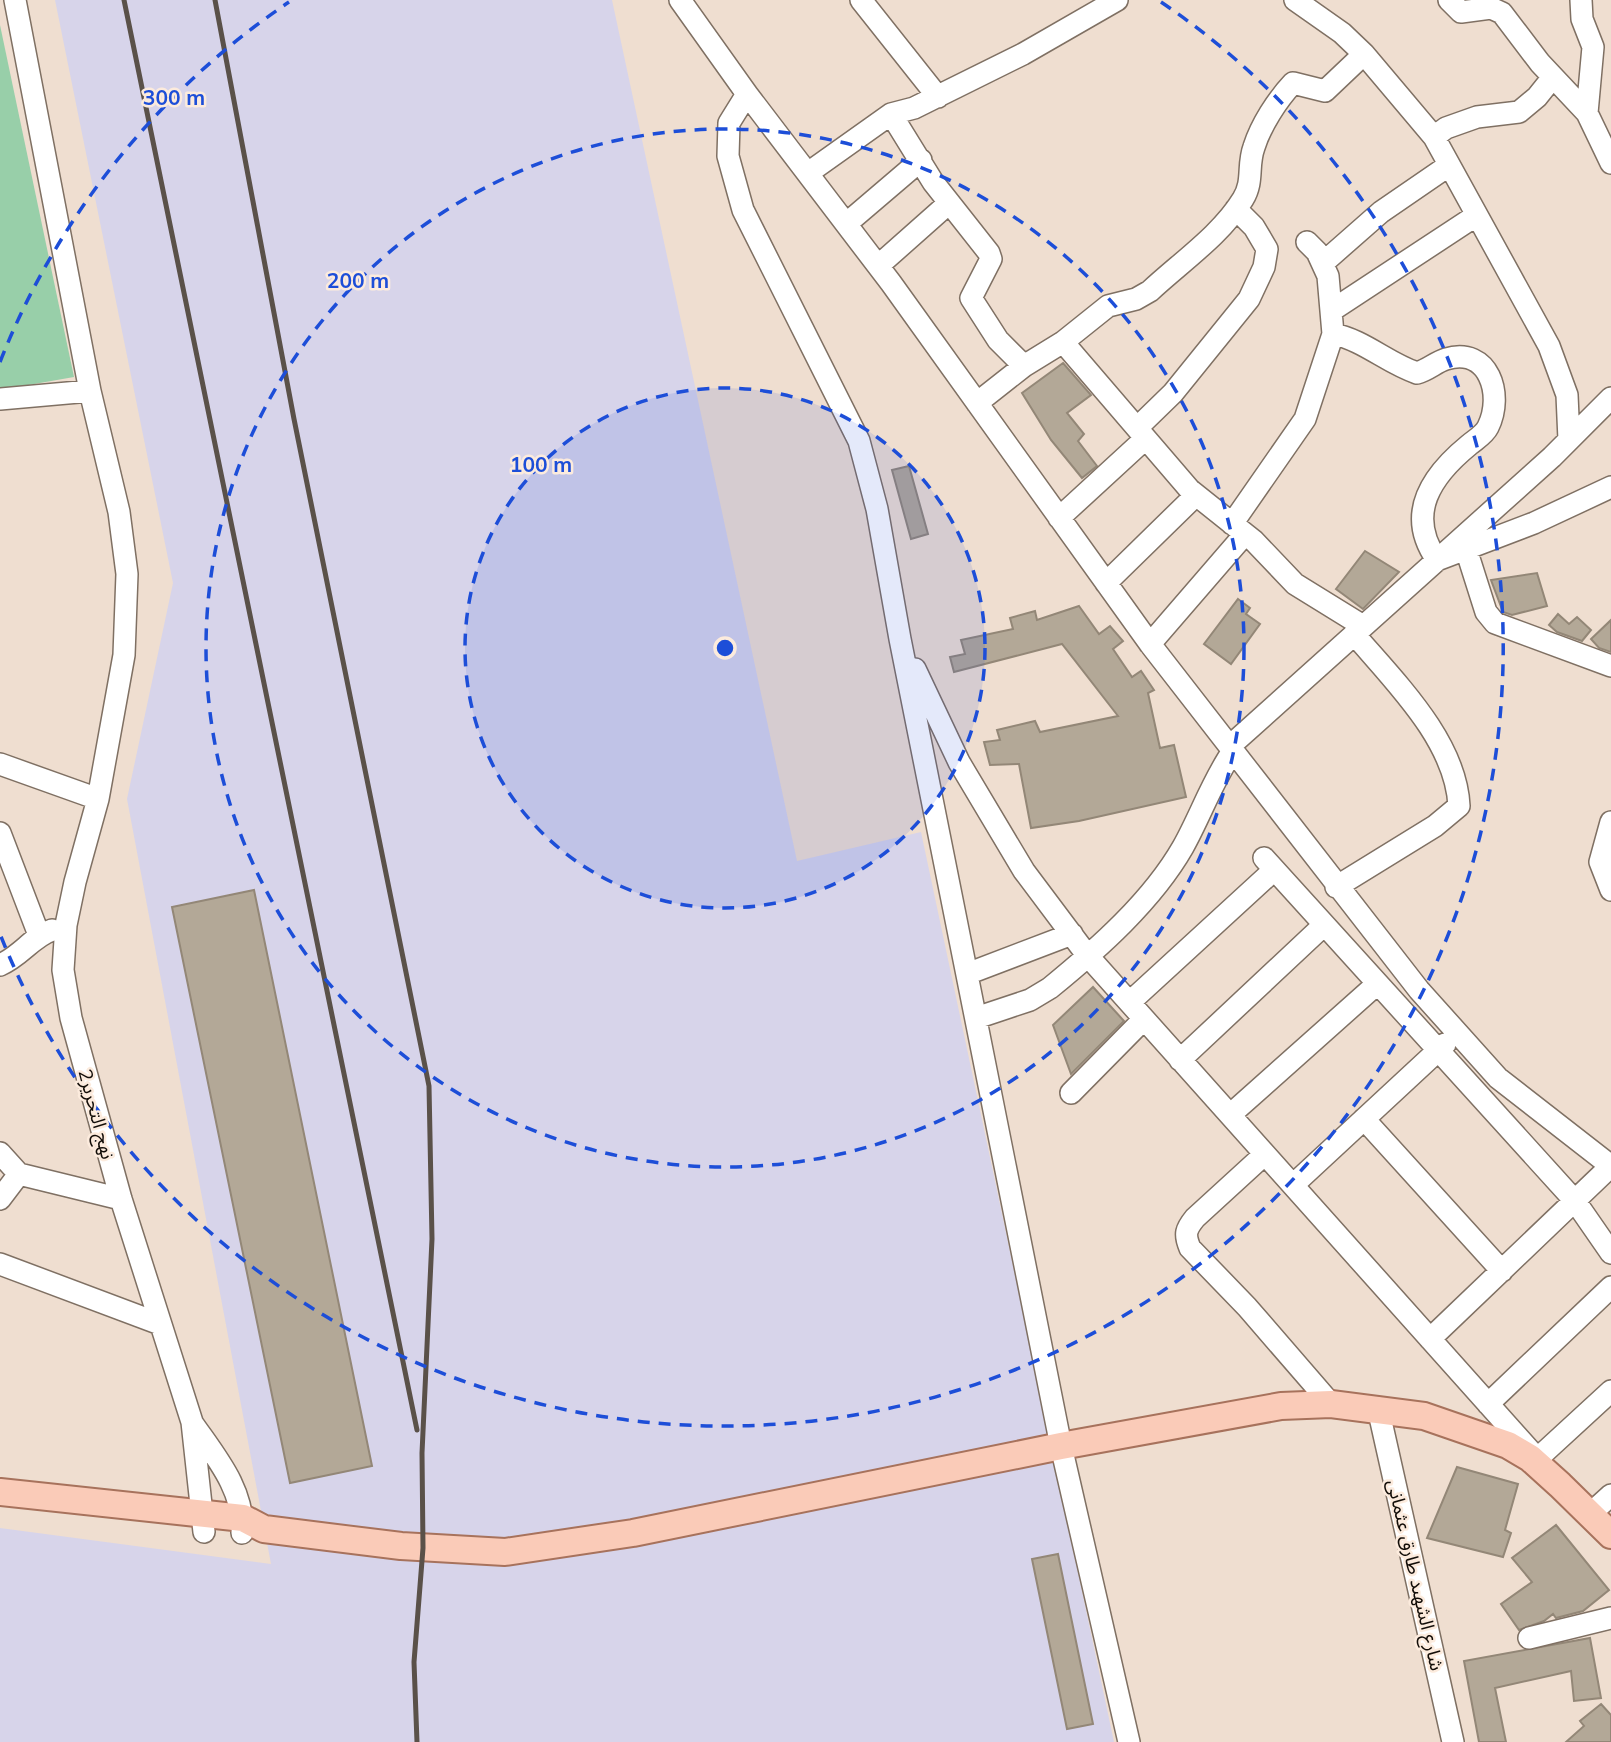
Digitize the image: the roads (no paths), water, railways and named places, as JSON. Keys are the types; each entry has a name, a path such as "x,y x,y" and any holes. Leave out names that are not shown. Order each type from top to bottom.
{"main road":[{"path":"0,1492 71,1508 203,1524 251,1527 401,1546 505,1552 582,1542 1062,1446 1281,1406 1331,1404 1424,1416 1508,1445 1530,1458 1611,1535"},
{"path":"0,1510 71,1508"}],"street":[{"name":"نهج التحرير2","path":"15,0 90,391 119,512 127,574 124,655 98,799 66,925 63,970 71,1018 121,1199 191,1422 203,1524"},
{"path":"680,0 747,94 878,266 1150,644 1336,887 1457,1033 1498,1078 1611,1166 1430,1339"},
{"path":"861,0 938,97"},
{"path":"808,173 891,114 914,108 1023,54 1116,0"},
{"path":"1295,0 1342,33 1364,54 1434,136 1560,372 1569,408 1569,440"},
{"path":"1449,0 1461,12 1491,8 1502,13 1553,77 1587,113 1604,154 1611,163"},
{"path":"1581,0 1582,19 1593,47 1587,113"},
{"path":"977,403 1024,366 1063,342 1108,306 1136,299 1150,291 1203,244 1236,209 1252,181 1250,167 1254,147 1285,91 1293,83 1300,82 1314,90 1325,91 1364,54"},
{"path":"1434,136 1446,128 1477,117 1519,112 1537,97 1553,77"},
{"path":"747,94 729,122 728,156 743,210 859,441 877,509 900,639 1062,1446 1129,1742"},
{"path":"891,114 949,203 991,259 971,298 998,340 1024,366"},
{"path":"846,224 921,160"},
{"path":"1323,263 1381,212 1448,166"},
{"path":"878,266 949,203"},
{"path":"1059,518 1141,434 1249,299 1259,278 1267,249 1254,227 1236,209"},
{"path":"1331,311 1478,215"},
{"path":"1150,644 1239,529 1305,419 1333,334 1328,276 1323,263 1307,242"},
{"path":"1333,334 1352,338 1386,360 1417,373 1447,359 1465,359 1485,368 1494,383 1496,401 1488,428 1450,463 1426,494 1422,511 1425,538 1437,560"},
{"path":"1063,342 1196,495 1239,529 1295,584 1359,630 1441,745 1457,779 1459,806 1435,826 1336,887"},
{"path":"0,399 90,391"},
{"path":"976,1018 1030,1000 1050,988 1087,955 1156,887 1170,868 1185,845 1214,778 1231,748 1610,402"},
{"path":"1437,560 1611,487"},
{"path":"1107,583 1196,495"},
{"path":"1466,549 1486,612 1494,622 1611,666"},
{"path":"900,639 959,762 1024,871 1087,955 1560,1485"},
{"path":"0,764 98,799"},
{"path":"1611,822 1600,862 1611,890"},
{"path":"0,833 39,935"},
{"path":"1129,1002 1269,864 1575,1201 1611,1253"},
{"path":"0,965 23,952 39,935 66,925"},
{"path":"1180,1059 1324,925"},
{"path":"967,974 1072,934"},
{"path":"1230,1115 1377,984"},
{"path":"1070,1093 1144,1019"},
{"path":"1293,1185 1457,1033"},
{"path":"1364,1119 1502,1271"},
{"path":"0,1153 19,1174 121,1199"},
{"path":"1265,1154 1195,1218 1186,1230 1185,1238 1190,1248 1279,1342 1331,1404"},
{"path":"0,1199 19,1174"},
{"path":"0,1264 160,1324"},
{"path":"1488,1404 1611,1287"},
{"path":"1537,1459 1611,1391"},
{"name":"شارع الشهىد طارق عثمانى","path":"1378,1409 1453,1742"},
{"name":"نهج التحرير2","path":"191,1422 230,1478 251,1527"},
{"path":"1590,1514 1611,1495"},
{"path":"1529,1638 1611,1618"}],"railway":[{"path":"124,0 417,1430"},
{"path":"215,0 294,419 429,1086 432,1239 422,1453 423,1548 414,1662 417,1742"}]}
